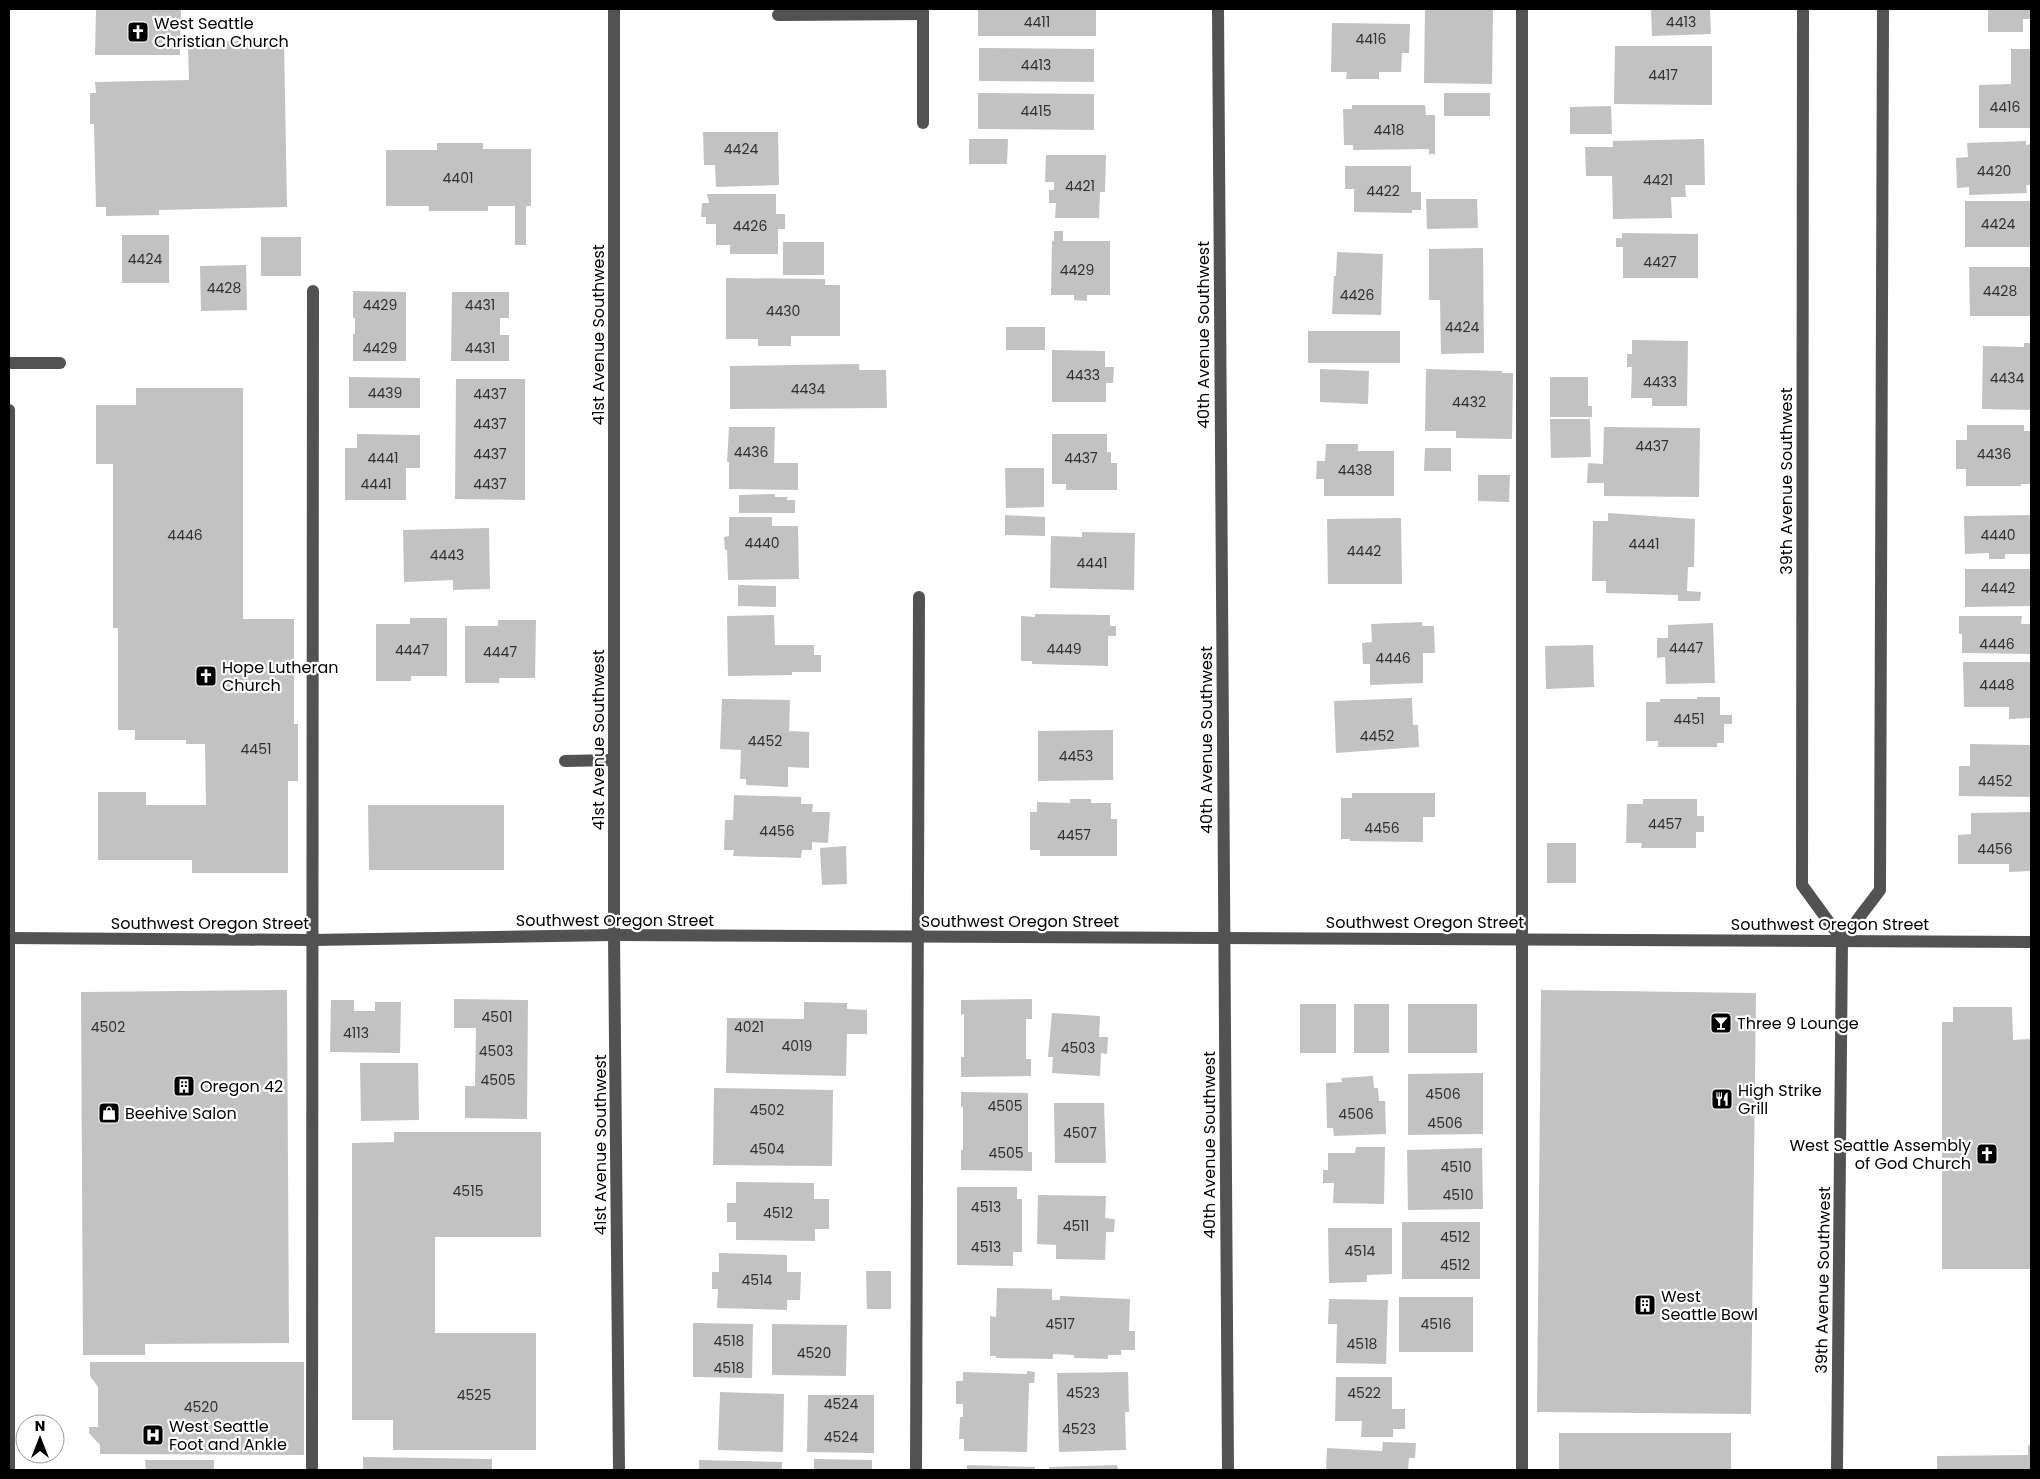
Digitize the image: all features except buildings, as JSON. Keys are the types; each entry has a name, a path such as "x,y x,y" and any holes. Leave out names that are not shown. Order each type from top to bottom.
{"street":[{"name":"41st Avenue Southwest","path":"614,9 614,936 619,1470"},
{"name":"40th Avenue Southwest","path":"1218,9 1228,1470"},
{"path":"1522,9 1522,1470"},
{"name":"39th Avenue Southwest","path":"1802,9 1802,885 1842,940 1837,1470"},
{"path":"1842,940 1880,890 1883,9"},
{"path":"778,15 924,11 923,123"},
{"path":"312,1470 313,291"},
{"path":"9,363 60,363"},
{"path":"9,410 10,1470"},
{"path":"916,1470 919,596"},
{"path":"565,761 614,760"},
{"name":"Southwest Oregon Street","path":"10,938 312,940 614,936 2031,942"}],"place":[{"name":"West Seattle Christian Church","path":"138,32"},
{"name":"Hope Lutheran Church","path":"206,676"},
{"name":"Three 9 Lounge","path":"1721,1023"},
{"name":"Oregon 42","path":"184,1086"},
{"name":"High Strike Grill","path":"1722,1099"},
{"name":"Beehive Salon","path":"109,1113"},
{"name":"West Seattle Assembly of God Church","path":"1987,1154"},
{"name":"West Seattle Bowl","path":"1645,1305"},
{"name":"West Seattle Foot and Ankle","path":"153,1435"}]}
